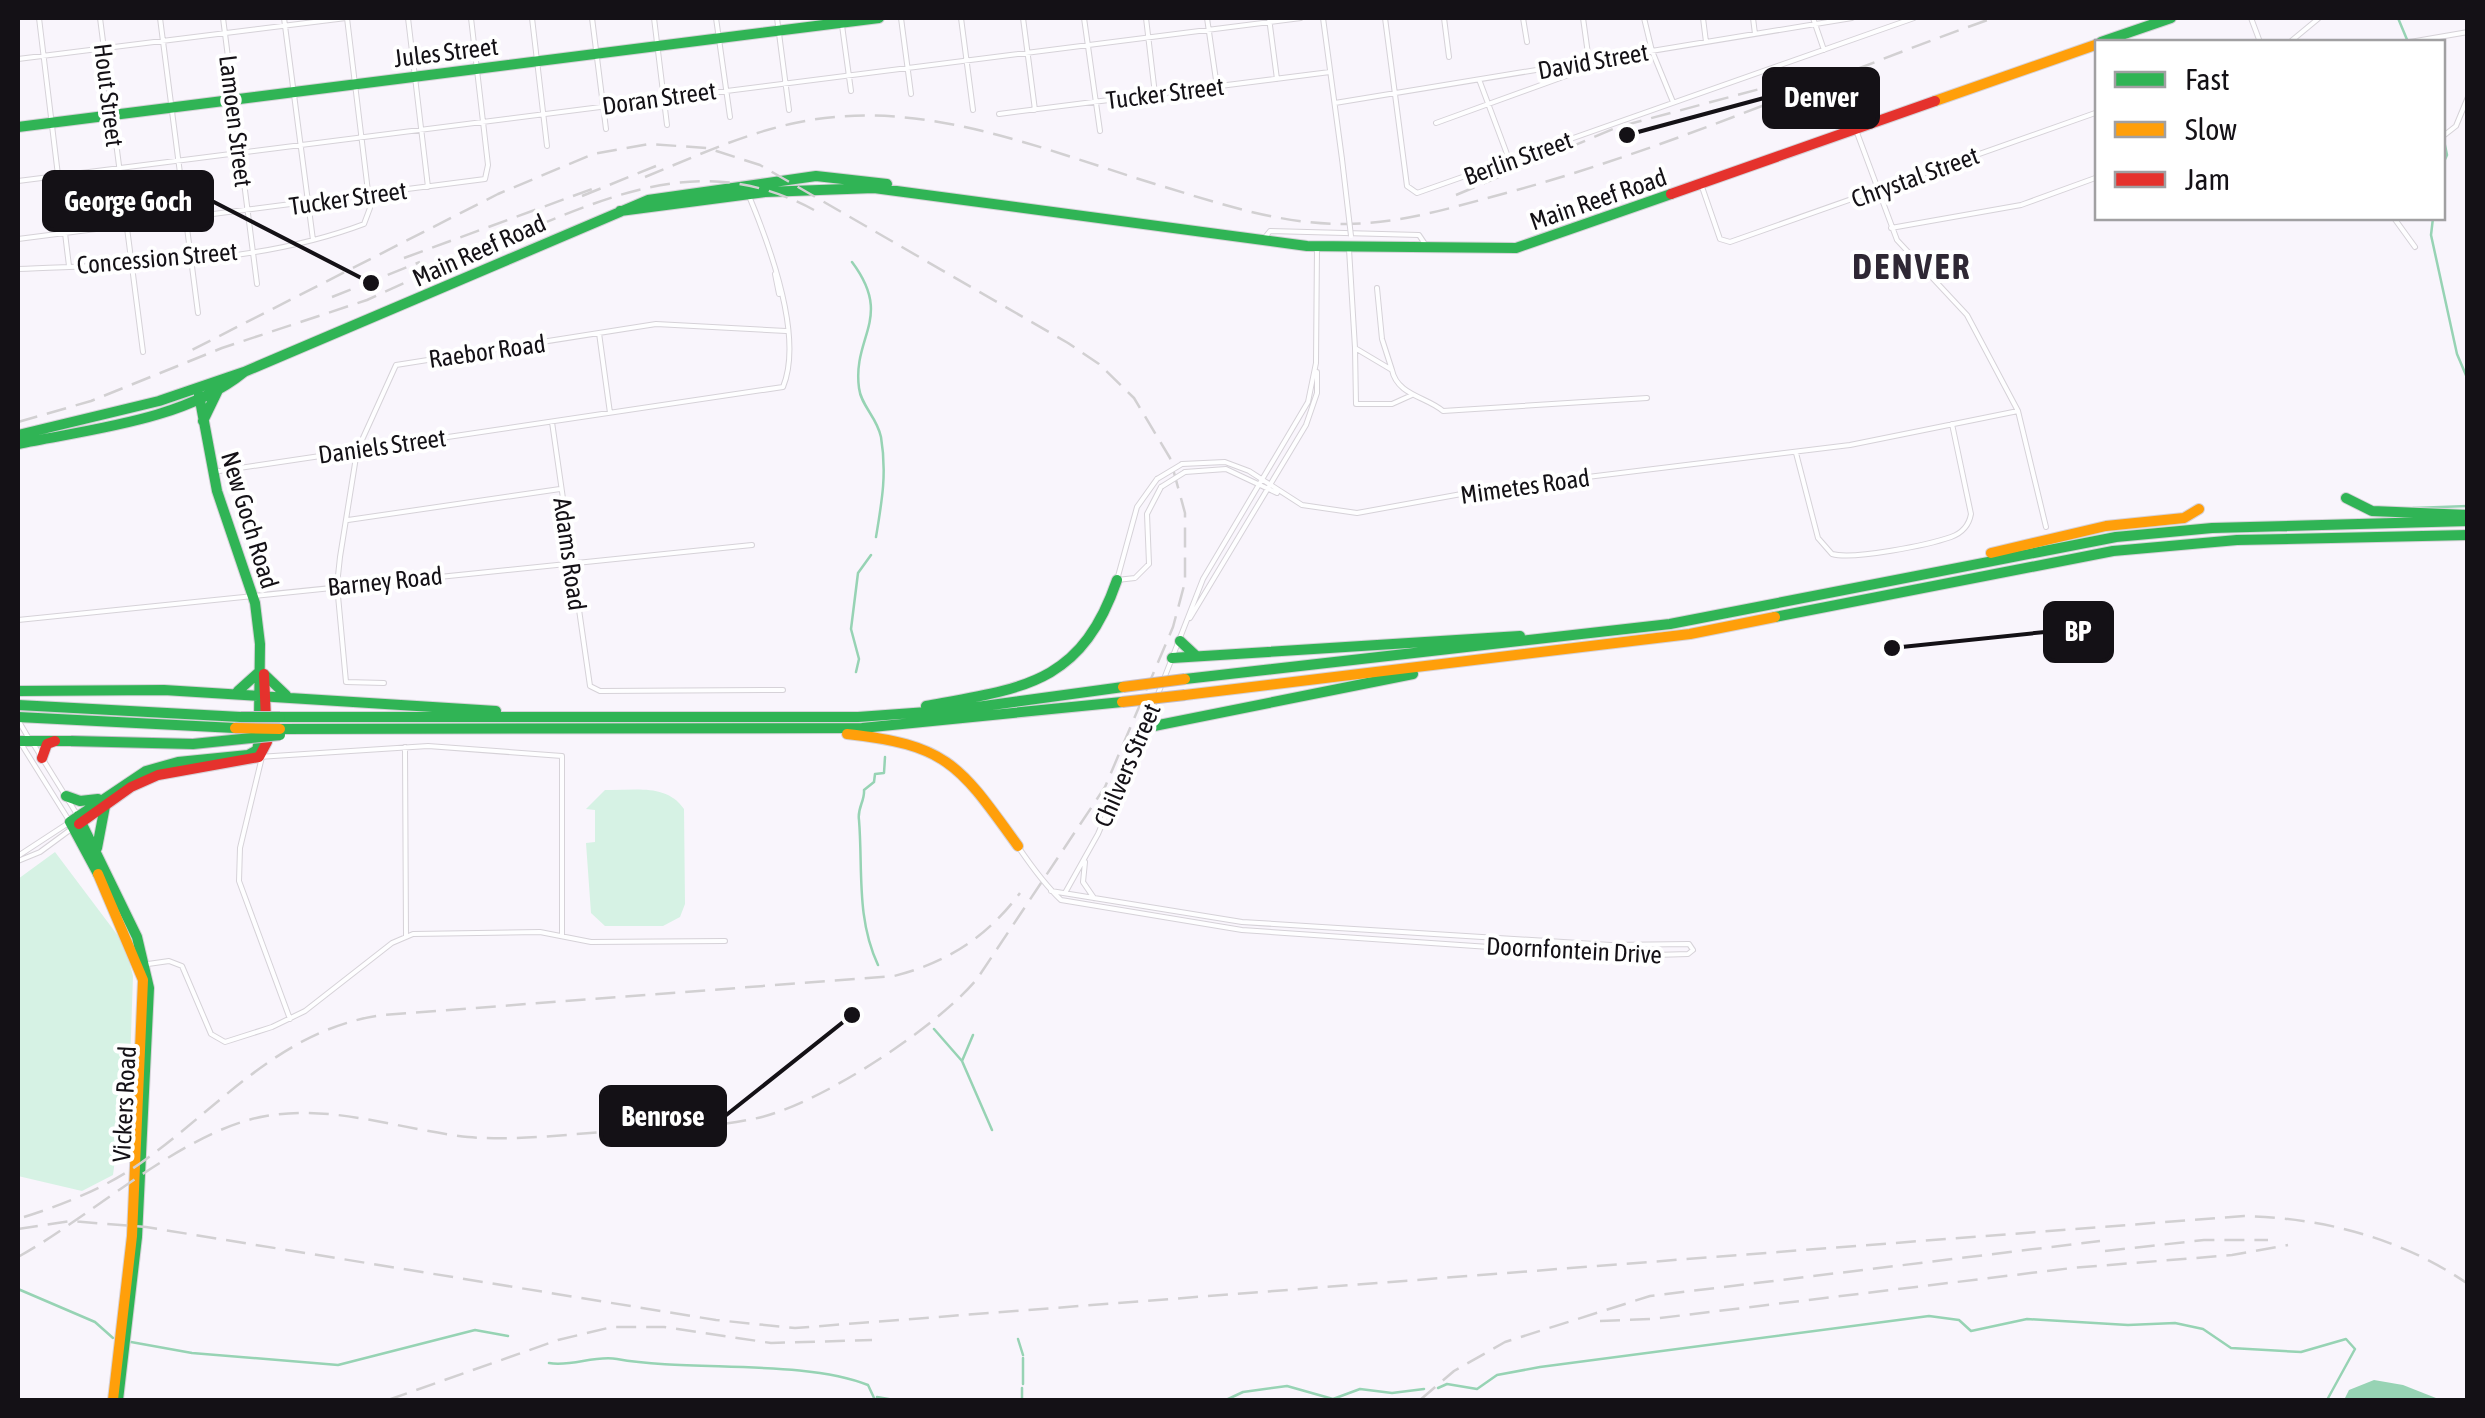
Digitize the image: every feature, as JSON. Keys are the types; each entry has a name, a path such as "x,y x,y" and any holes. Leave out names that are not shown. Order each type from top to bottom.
{"main road":[{"name":"Jules Street","path":"18,127 719,38 778,24 879,18"},
{"name":"Main Reef Road","path":"2108,40 2171,18"},
{"name":"Main Reef Road","path":"18,444 186,402 244,372 620,211 778,185 833,184 911,190 1266,236 1317,247 1422,250 1526,246 2095,44"},
{"name":"Main Reef Road","path":"18,434 198,393 221,386 244,372"},
{"path":"186,402 202,418 221,386"},
{"name":"New Goch Road","path":"198,393 212,472 252,594 262,695 257,756"},
{"path":"2346,498 2372,511 2468,518"},
{"path":"1878,582 2048,537 2184,518 2199,510"},
{"path":"772,724 900,715 1616,631 2130,536 2468,518"},
{"path":"18,705 36,712 334,729 910,726 1690,634 2113,551 2237,540 2468,535"},
{"path":"772,724 900,710 996,693 1050,677 1076,659 1099,632 1117,580"},
{"path":"1172,658 1616,631"},
{"path":"1180,640 1195,655"},
{"path":"1144,728 1473,662"},
{"path":"233,693 247,687 261,671 288,696"},
{"path":"18,691 233,693 772,724 892,736 930,747 969,778 1018,846"},
{"path":"18,718 36,712"},
{"path":"21,740 193,744 280,727 586,716"},
{"path":"42,758 46,744 56,740"},
{"path":"76,822 157,767 257,756"},
{"path":"66,796 104,802"},
{"path":"97,849 104,802"},
{"name":"Vickers Road","path":"76,822 97,849 143,964 148,1017 131,1270 115,1400"},
{"name":"Vickers Road","path":"76,822 143,964"}],"street":[{"path":"38,18 69,266"},
{"name":"Hout Street","path":"100,18 144,352"},
{"path":"160,18 198,313"},
{"name":"Lamoen Street","path":"223,18 257,284"},
{"path":"18,59 285,21 347,18 369,194"},
{"path":"408,18 428,187"},
{"path":"470,18 483,121"},
{"path":"532,18 547,146"},
{"path":"592,18 606,129"},
{"path":"654,18 667,125"},
{"path":"716,18 730,117"},
{"path":"901,18 911,94"},
{"path":"962,18 973,110"},
{"path":"1023,18 1035,110"},
{"path":"1084,18 1100,131"},
{"path":"1146,18 1155,94"},
{"path":"1207,18 1217,87"},
{"name":"Doran Street","path":"18,181 1301,18"},
{"path":"1323,18 1351,236"},
{"path":"1385,18 1395,93"},
{"path":"1444,18 1449,57"},
{"path":"1524,18 1527,42"},
{"path":"1436,123 1586,68 1589,61 1583,18"},
{"path":"1644,18 1652,51 1673,102"},
{"path":"1703,18 1706,42"},
{"path":"1753,18 1755,34"},
{"name":"David Street","path":"1334,102 1755,34 1813,21 1852,18"},
{"name":"Berlin Street","path":"1395,93 1406,186 1424,192 1914,18"},
{"path":"2296,40 2319,18"},
{"path":"841,20 851,91"},
{"path":"1269,20 1277,79"},
{"path":"285,21 312,240"},
{"path":"1813,21 1824,50"},
{"path":"778,24 789,110"},
{"path":"2422,40 2468,32"},
{"path":"1562,66 1566,76"},
{"name":"Tucker Street","path":"999,114 1330,72"},
{"path":"1480,80 1510,162"},
{"path":"2445,135 2456,126 2468,98"},
{"name":"Chrystal Street","path":"1701,184 1720,239 1733,242 2095,113"},
{"name":"Tucker Street","path":"18,239 482,180 488,176 483,121"},
{"path":"1856,130 1891,228 1919,268 1967,315 2018,411 2046,527"},
{"path":"1891,228 2021,205 2095,178"},
{"path":"747,190 776,270 786,332"},
{"name":"Concession Street","path":"18,268 192,258 312,240 368,220 369,194"},
{"path":"2395,220 2415,247"},
{"path":"1266,236 1419,235 1425,239 1422,250"},
{"name":"Chilvers Street","path":"1186,626 1312,410 1317,247"},
{"path":"1349,249 1356,404 1392,404 1412,395"},
{"path":"1377,288 1382,339 1394,380 1412,395 1447,412 1647,398"},
{"name":"Raebor Road","path":"384,683 346,682 337,585 357,450 396,365 680,322 786,332"},
{"name":"Daniels Street","path":"212,472 784,385 786,332"},
{"path":"599,333 610,414"},
{"path":"1355,348 1392,370"},
{"name":"Chilvers Street","path":"1062,898 1086,858 1144,728 1203,579 1308,402 1316,362"},
{"name":"Mimetes Road","path":"1117,580 1136,507 1157,478 1182,464 1225,462 1312,509 1357,513 1489,489 1796,452 2018,411"},
{"name":"Adams Road","path":"552,422 590,686 600,690 783,690"},
{"path":"1796,452 1818,538 1832,554 1848,556 1951,537 1966,527 1972,507 1952,424"},
{"path":"1117,580 1135,578 1149,564 1146,514 1160,486 1185,472 1220,468 1281,494"},
{"path":"345,521 560,488"},
{"name":"Barney Road","path":"18,620 752,545"},
{"path":"18,718 21,740 76,822"},
{"path":"21,740 42,758 66,796 76,822"},
{"path":"405,746 406,937"},
{"path":"290,1018 245,901 238,872 257,756 405,746 562,756 562,936"},
{"path":"18,859 40,852 76,822"},
{"path":"1018,846 1051,890 1062,898"},
{"path":"1086,858 1084,887 1100,901"},
{"name":"Doornfontein Drive","path":"1062,898 1242,922 1630,946 1678,942 1689,944 1693,950 1688,954 1622,956 1242,930 1062,898"},
{"path":"143,964 169,961 185,969 208,1027 219,1041 236,1040 290,1018 406,937 427,932 562,936 592,942 725,942"}],"shaded area":[{"path":"605,790 659,792 684,809 685,904 680,917 663,926 605,926 591,913 586,843 595,842 595,810 586,809"},
{"path":"55,852 125,945 133,976 127,1153 116,1152 113,1175 82,1191 18,1176 18,879"},
{"path":"2374,1380 2403,1385 2441,1400 2344,1400 2349,1390"}],"waterway":[{"path":"2398,18 2407,40"},
{"path":"2445,145 2445,159"},
{"path":"2433,220 2431,235 2457,354 2468,380"},
{"path":"852,262 870,298 869,327 858,370 860,394 879,430 883,450 876,537"},
{"path":"2413,508 2468,506"},
{"path":"856,672 859,659 851,629 858,573 871,555"},
{"path":"878,965 863,911 859,816 864,790 874,782 875,774 884,773 885,757"},
{"path":"934,1029 962,1061 992,1130"},
{"path":"962,1061 973,1035"},
{"path":"18,1289 95,1322 113,1338"},
{"path":"1438,1388 1447,1384 1477,1389 1497,1375 1540,1367 1929,1316 1959,1320 1971,1331 2027,1319 2128,1325 2175,1323 2203,1329 2231,1348 2301,1352 2346,1339 2355,1349 2327,1400"},
{"path":"131,1342 192,1353 338,1365 475,1330 508,1336"},
{"path":"1018,1339 1023,1355"},
{"path":"549,1363 608,1358 812,1372 868,1385 875,1400"},
{"path":"1023,1358 1023,1384"},
{"path":"1226,1400 1243,1392 1287,1386 1333,1399 1360,1389 1392,1393 1424,1389"},
{"path":"1022,1388 1022,1400"},
{"path":"877,1397 894,1400"}],"railway":[{"path":"645,177 719,147 795,123 841,116 887,116 978,130 1274,217 1347,224 1391,220 1517,190 1638,152 1993,18"},
{"path":"1456,195 1618,127 1782,83"},
{"path":"18,1257 171,1156 235,1124 266,1116 317,1113 468,1137 536,1137 743,1121 787,1108 846,1079 935,1019 977,979 1105,787 1173,627 1185,582 1185,513 1170,458 1134,398 1099,364 760,165 707,148 649,144 593,154 498,194 184,354"},
{"path":"582,196 656,166"},
{"path":"481,248 606,200 686,182 727,182 770,191 814,210"},
{"path":"404,258 592,189"},
{"path":"18,422 91,401 222,348 367,300 494,242"},
{"path":"332,297 420,262"},
{"path":"24,1217 105,1185 149,1157 286,1051 348,1023 383,1015 894,976 932,964 965,946 1020,893"},
{"path":"18,1229 70,1221 146,1227 716,1320 795,1328 2244,1216 2303,1221 2361,1234 2416,1254 2468,1284"},
{"path":"2105,1251 2204,1240 2268,1240"},
{"path":"1420,1400 1454,1371 1505,1342 1650,1296 2100,1241"},
{"path":"1600,1321 1652,1319 2072,1268 2232,1255 2288,1245"},
{"path":"388,1400 558,1340 612,1327 664,1327 771,1343 872,1340"}],"traffic: fast":[{"path":"18,127 879,18"},
{"path":"2107,40 2171,18"},
{"path":"18,435 159,401 244,372 648,200 816,176 887,184"},
{"path":"620,211 765,192 874,188 1307,246 1516,248 1671,194"},
{"path":"18,444 166,412 220,388 244,372"},
{"path":"203,421 218,390"},
{"path":"199,395 217,491 255,603 260,644 259,719"},
{"path":"2346,498 2372,511 2468,515"},
{"path":"1185,679 1670,624 2116,537 2212,528 2468,521"},
{"path":"1775,617 2113,551 2237,540 2468,535"},
{"path":"926,706 1020,686 1067,661 1103,615 1117,580"},
{"path":"1172,658 1520,636"},
{"path":"1180,641 1195,655"},
{"path":"238,691 258,673"},
{"path":"1144,728 1413,674"},
{"path":"265,675 286,695"},
{"path":"280,717 858,717 955,710 1123,687"},
{"path":"18,691 164,690 496,711"},
{"path":"280,729 862,728 1122,702"},
{"path":"18,705 241,717"},
{"path":"18,717 235,728"},
{"path":"241,717 280,717"},
{"path":"71,741 193,744 280,735"},
{"path":"98,874 70,822 146,771 178,762 248,755 257,750 260,736"},
{"path":"18,741 71,741"},
{"path":"66,796 80,801 98,799"},
{"path":"97,848 105,806"},
{"path":"78,816 137,937 149,988 137,1237 118,1400"}],"traffic: slow":[{"path":"1935,101 2095,45"},
{"path":"1991,553 2106,526 2184,518 2199,509"},
{"path":"1185,695 1690,634 1775,617"},
{"path":"1123,687 1185,679"},
{"path":"1122,702 1185,695"},
{"path":"235,728 280,729"},
{"path":"847,734 909,745 949,764 981,796 1018,846"},
{"path":"98,874 143,980 132,1236 113,1400"}],"traffic: jam":[{"path":"1671,194 1935,101"},
{"path":"79,824 131,787 158,775 259,757 267,742 264,674"},
{"path":"42,758 47,744 55,741"}],"place":[{"name":"Denver","path":"1627,135"},
{"name":"George Goch","path":"371,283"},
{"name":"BP","path":"1892,648"},
{"name":"Benrose","path":"852,1015"}],"district":[{"name":"DENVER","path":"1912,266"}]}
